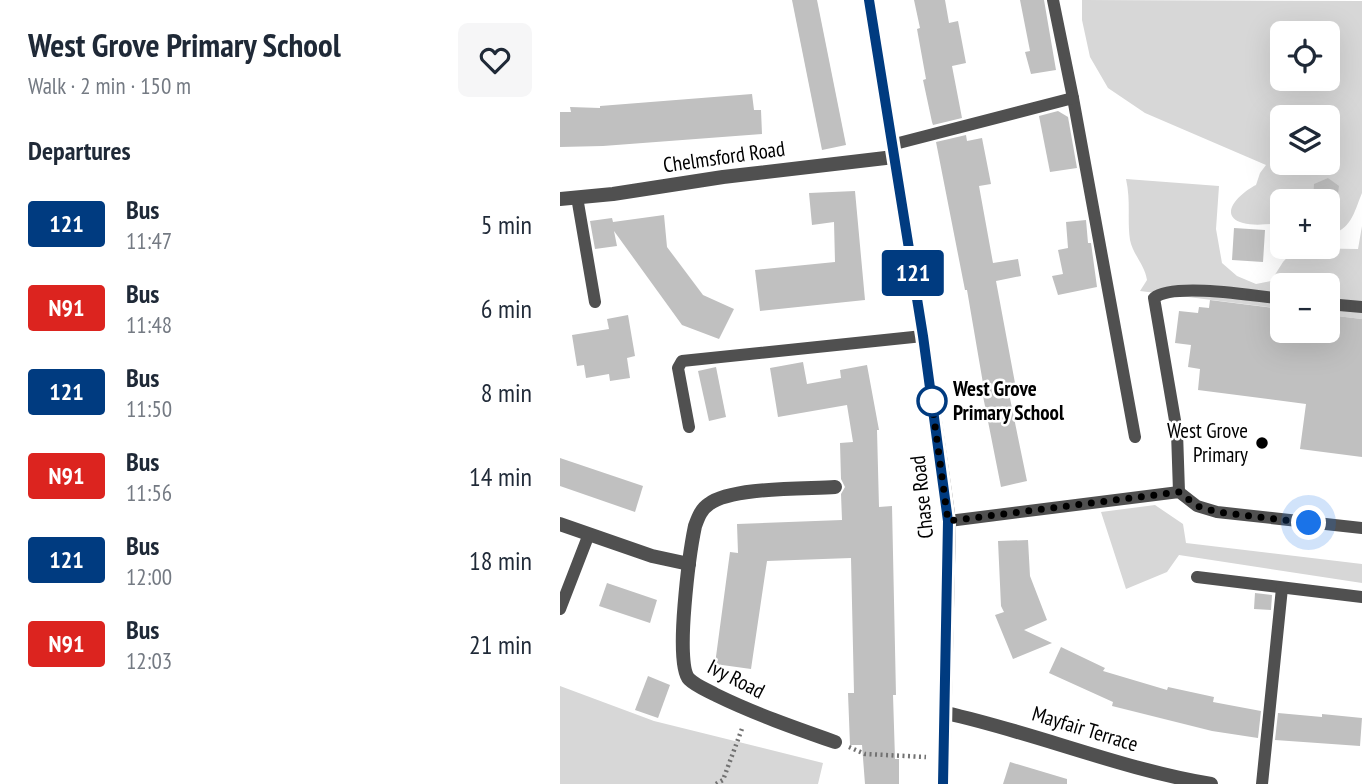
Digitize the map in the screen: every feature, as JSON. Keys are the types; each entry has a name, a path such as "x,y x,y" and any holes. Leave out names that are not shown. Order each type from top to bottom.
{"street":[{"name":"Chase Road","path":"869,0 923,336 948,521 943,784"},
{"name":"Chelmsford Road","path":"560,199 613,194 892,151"},
{"name":"Ivy Road","path":"835,487 737,494 708,504 700,512 689,564 681,656 686,677 694,684 749,711 835,742"},
{"path":"560,524 652,556 689,564"},
{"name":"Mayfair Terrace","path":"946,713 999,725 1172,778 1211,784"}],"lane":[{"path":"1053,0 1135,437"},
{"path":"892,151 1073,98"},
{"path":"577,197 594,302"},
{"path":"1179,492 1177,432 1154,298 1162,293 1192,291 1270,298"},
{"path":"1340,305 1362,307"},
{"path":"689,427 678,368 682,361 923,336"},
{"path":"948,521 1179,492 1197,506 1217,512 1362,528"},
{"path":"560,609 589,534"},
{"path":"1197,577 1362,597"},
{"path":"1262,784 1282,588"}],"path":[{"path":"716,784 725,782 749,711"},
{"path":"835,742 865,754 944,759"}],"shaded area":[{"path":"1082,0 1362,1 1362,193 1354,214 1340,230 1340,189 1270,189 1270,224 1243,223 1235,219 1231,215 1234,203 1256,185 1266,165 1145,113 1108,88 1090,57 1082,20"},
{"path":"1126,179 1219,186 1216,229 1222,263 1237,276 1256,284 1270,281 1270,307 1140,291 1147,280 1130,240"},
{"path":"1362,226 1362,319 1340,316 1340,273 1276,273 1286,259 1340,259 1340,249 1358,249"},
{"path":"1155,505 1183,524 1186,543 1362,564 1362,583 1179,555 1167,572 1126,589 1101,512"},
{"path":"560,686 654,721 823,763 818,784 560,784"}],"building":[{"path":"792,0 817,0 846,145 822,150"},
{"path":"914,0 945,0 949,23 958,21 966,63 952,66 962,118 933,125 923,80 926,79"},
{"path":"1020,0 1044,0 1056,70 1031,74 1025,52 1030,51"},
{"path":"752,94 754,110 761,110 762,134 560,147 560,112 571,112 570,107 600,108"},
{"path":"1058,111 1068,117 1077,168 1050,172 1039,116"},
{"path":"966,135 967,141 982,138 991,184 979,186 993,263 1018,259 1021,276 996,281 1015,383 1007,384 1027,481 1001,487 983,396 985,395 967,290 936,142"},
{"path":"1328,178 1339,186 1339,189 1314,189 1314,184"},
{"path":"855,191 865,300 760,311 755,270 835,262 834,222 812,225 809,193"},
{"path":"664,215 667,247 703,295 734,309 719,339 682,325 614,231 617,246 595,249 590,221 612,218 613,222"},
{"path":"1086,220 1097,287 1058,295 1052,276 1063,274 1058,250 1068,248 1066,222"},
{"path":"1234,228 1265,230 1263,262 1232,260"},
{"path":"1210,300 1270,307 1270,343 1340,343 1340,316 1362,319 1362,457 1300,449 1306,404 1198,390 1200,369 1188,367 1191,345 1175,343 1179,311 1198,313 1199,307 1209,308"},
{"path":"628,315 635,356 627,358 630,378 610,381 609,374 586,378 584,365 577,366 572,335 609,329 607,319"},
{"path":"803,362 807,384 841,378 840,370 867,365 879,430 879,507 892,506 896,695 893,695 895,759 899,759 899,784 865,784 862,745 850,745 848,693 854,693 851,558 767,561 751,669 715,664 730,552 738,553 737,524 842,520 841,494 845,487 841,479 840,443 853,442 847,405 778,417 770,368"},
{"path":"716,367 726,417 709,421 698,371"},
{"path":"560,458 643,486 635,512 560,486"},
{"path":"1028,540 1030,576 1047,620 1024,630 1052,643 1013,659 995,615 1004,612 1001,606 998,541"},
{"path":"607,583 657,600 650,623 599,606"},
{"path":"1255,593 1272,595 1271,610 1254,609"},
{"path":"1061,647 1105,668 1103,671 1167,690 1168,687 1214,697 1213,702 1261,711 1258,738 1212,731 1112,706 1113,702 1049,673"},
{"path":"648,676 670,685 658,718 635,710"},
{"path":"1278,713 1362,718 1360,746 1275,740"},
{"path":"1010,762 1067,779 1067,784 1003,784"}],"bus line":[{"name":"121","path":"869,0 923,336 948,521 943,784"}],"place":[{"name":"West Grove Primary School","path":"932,401"},
{"name":"West Grove Primary","path":"1262,443"}],"route":[{"path":"932,401 930,389 948,521 1179,492 1197,506 1217,512 1309,523"}]}
